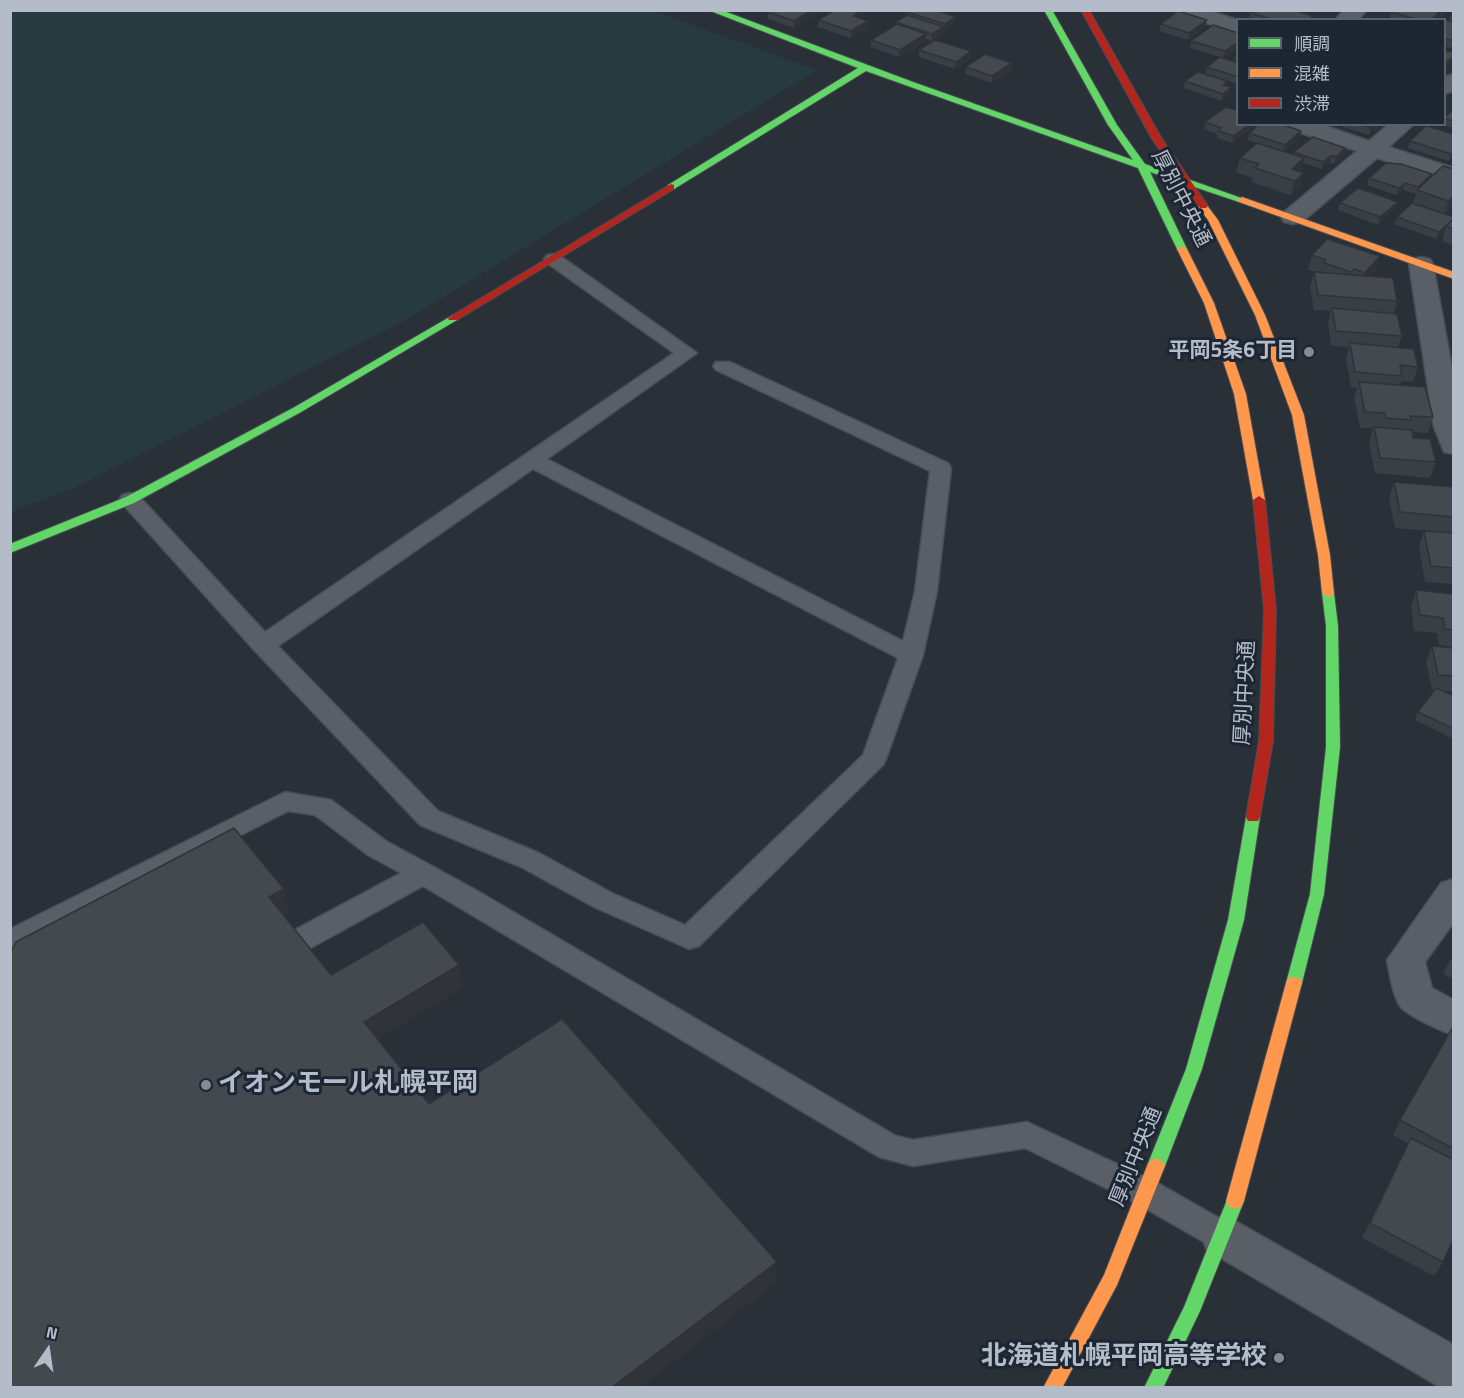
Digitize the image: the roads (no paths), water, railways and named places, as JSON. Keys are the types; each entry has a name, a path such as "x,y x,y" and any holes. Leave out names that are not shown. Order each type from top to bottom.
{"main road":[{"name":"厚別中央通","path":"1048,10 1113,125 1143,168 1209,303 1240,394 1262,516 1270,610 1266,741 1236,920 1194,1069 1111,1279 1052,1388"},
{"name":"厚別中央通","path":"1085,10 1157,139 1213,220 1260,315 1298,415 1324,555 1332,626 1333,747 1317,894 1238,1194 1191,1311 1153,1388"},
{"path":"717,11 920,89 1454,276"},
{"path":"10,549 130,500 297,410 553,259 864,68"}],"street":[{"path":"1185,10 1236,26"},
{"path":"1302,126 1454,176"},
{"path":"1293,218 1401,126"},
{"path":"1421,264 1452,434"},
{"path":"1454,893 1406,960 1414,998 1454,1019"},
{"path":"1222,1236 1454,1370"}],"lane":[{"path":"263,645 687,353 553,259"},
{"path":"130,500 263,645 429,818 530,860 603,900 689,938 874,759 911,655 926,591 941,468 723,366"},
{"path":"532,460 911,655"},
{"path":"10,942 285,801 322,807 377,848 424,873 890,1148 913,1153 1027,1135 1145,1192 1222,1236"},
{"path":"295,943 424,873"}],"place":[{"name":"平岡5条6丁目","path":"1309,352"},
{"name":"イオンモール札幌平岡","path":"206,1085"},
{"name":"北海道札幌平岡高等学校","path":"1279,1358"}]}
